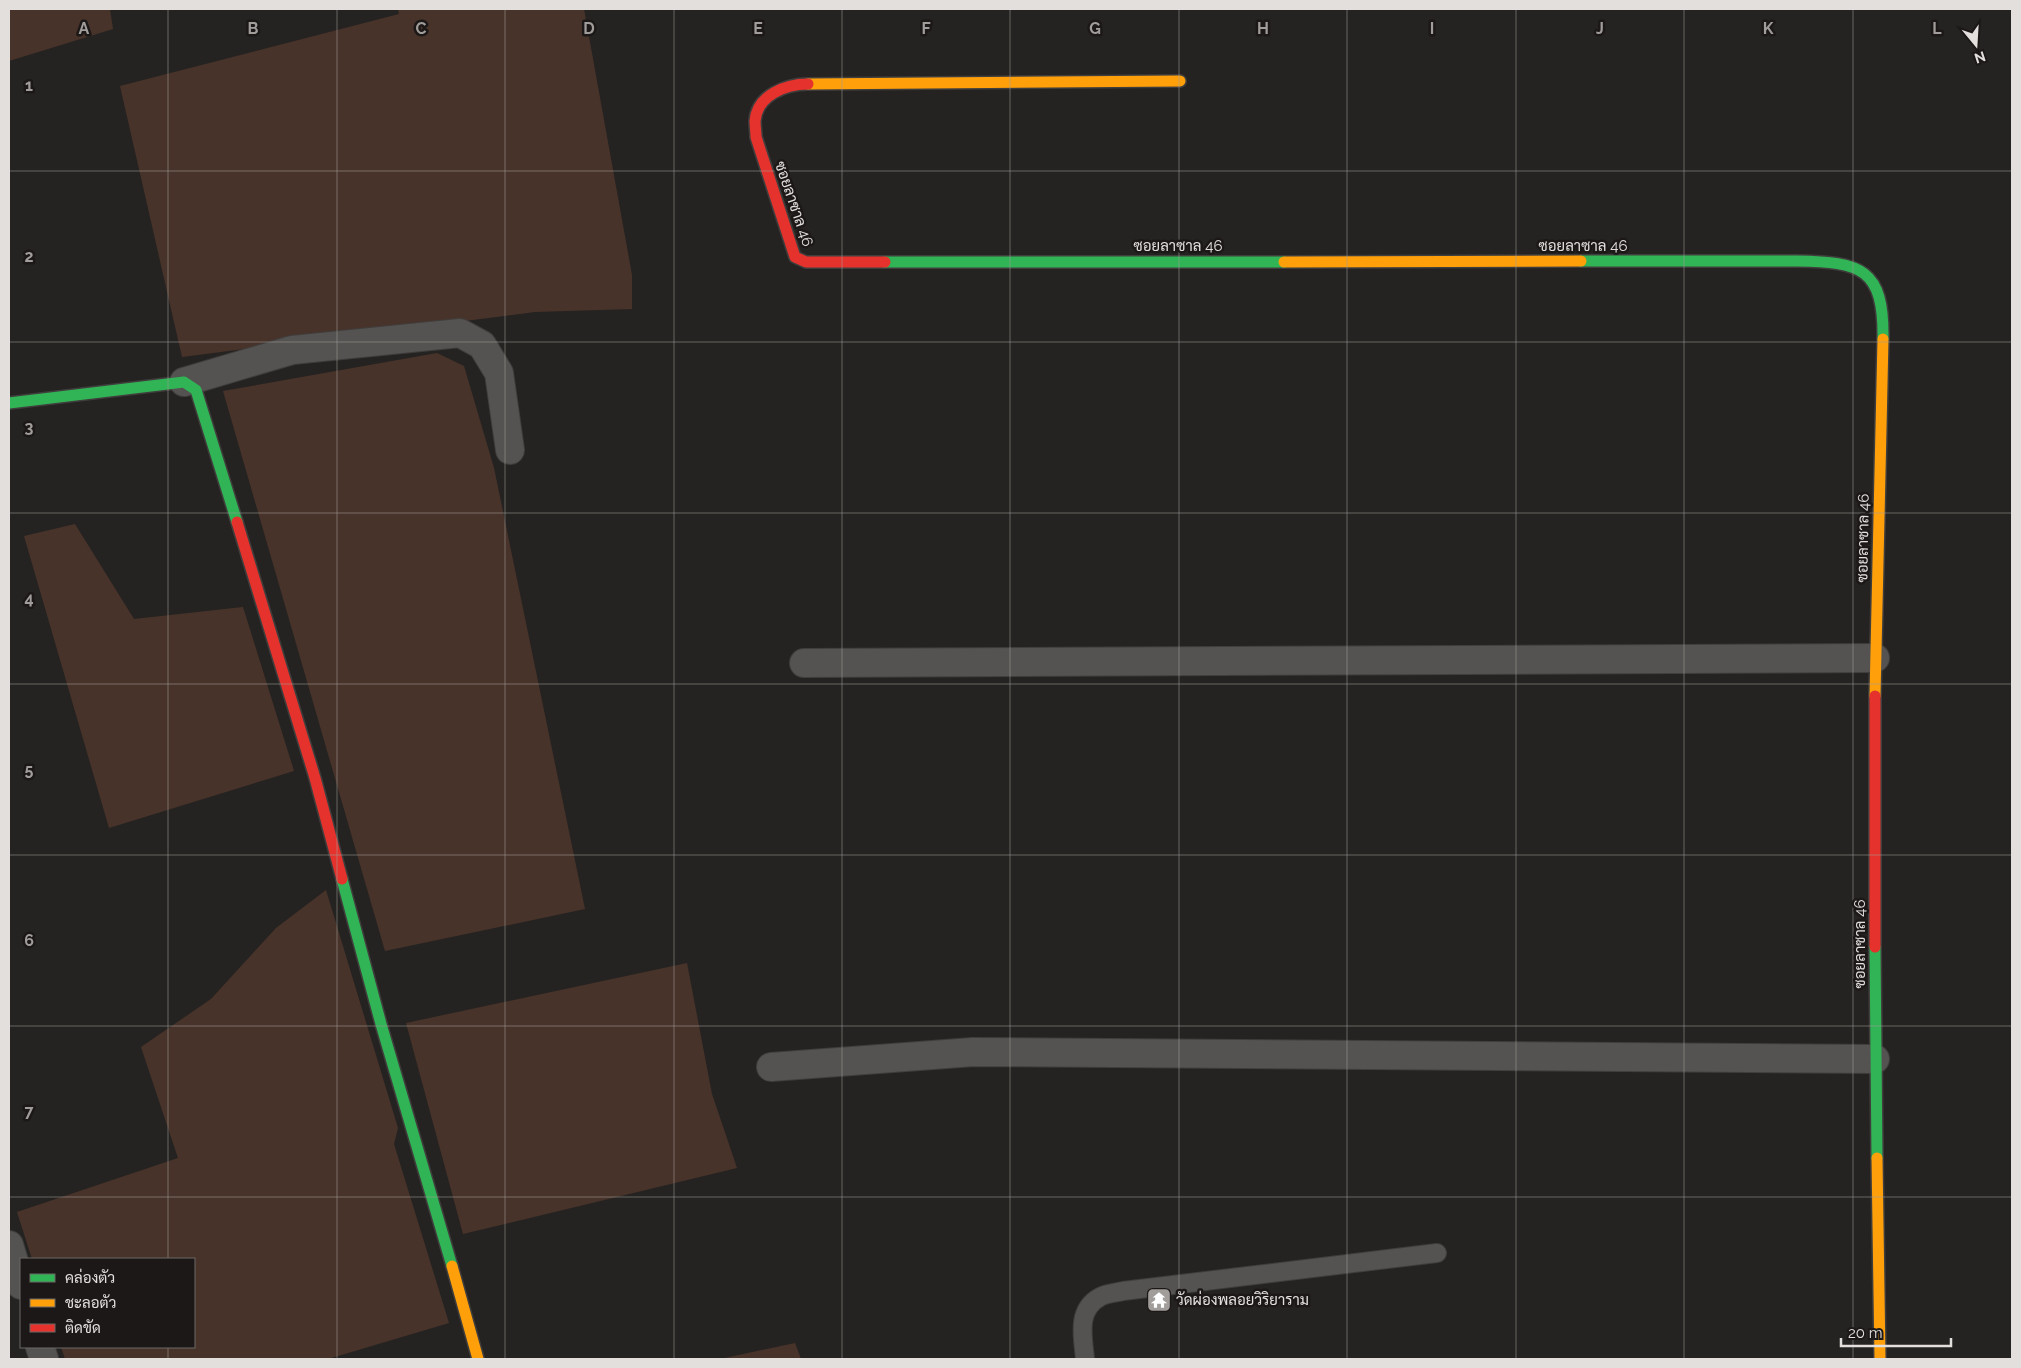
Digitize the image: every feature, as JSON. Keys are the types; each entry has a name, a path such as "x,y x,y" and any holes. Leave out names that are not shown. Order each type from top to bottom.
{"street":[{"name":"ซอยลาซาล 46","path":"1180,81 794,84 782,86 760,106 755,119 756,137 795,257 806,262 1797,261 1836,262 1861,268 1876,286 1883,319 1875,658 1875,1059 1880,1359"},
{"path":"9,403 149,384 184,382 292,350 460,333 482,345 498,373 510,450"},
{"path":"184,382 196,390 315,778 381,1024 478,1359"},
{"path":"804,663 1875,658"},
{"path":"771,1067 973,1052 1875,1059"},
{"path":"9,1244 20,1282"}],"lane":[{"path":"1084,1359 1082,1323 1090,1304 1101,1296 1123,1291 1437,1253"}],"shaded area":[{"path":"9,9 110,9 113,29 9,61"},
{"path":"398,9 584,9 632,275 632,309 535,312 182,357 120,86 399,14"},
{"path":"437,353 464,366 494,468 585,909 385,951 223,391"},
{"path":"75,524 134,619 243,607 294,771 109,828 24,536"},
{"path":"326,890 398,1128 394,1144 449,1323 328,1359 65,1359 61,1348 195,1348 195,1258 32,1258 17,1212 178,1158 141,1047 211,999 276,928"},
{"path":"687,963 712,1094 737,1168 463,1234 406,1023"},
{"path":"795,1343 801,1359 720,1359"}],"traffic: fast":[{"path":"1581,261 1797,261 1853,267 1873,283 1879,297 1883,339"},
{"path":"885,262 1284,262"},
{"path":"9,403 184,382 196,390 237,522"},
{"path":"342,879 381,1024 452,1266"},
{"path":"1875,947 1877,1158"}],"traffic: slow":[{"path":"808,84 1180,81"},
{"path":"1284,262 1581,261"},
{"path":"1875,696 1883,339"},
{"path":"1877,1158 1880,1359"},
{"path":"452,1266 478,1359"}],"traffic: jam":[{"path":"808,84 791,86 774,93 761,104 755,121 756,137 795,257 806,262 885,262"},
{"path":"237,522 315,778 342,879"},
{"path":"1875,696 1875,947"}],"place":[{"name":"วัดผ่องพลอยวิริยาราม","path":"1159,1300"}]}
